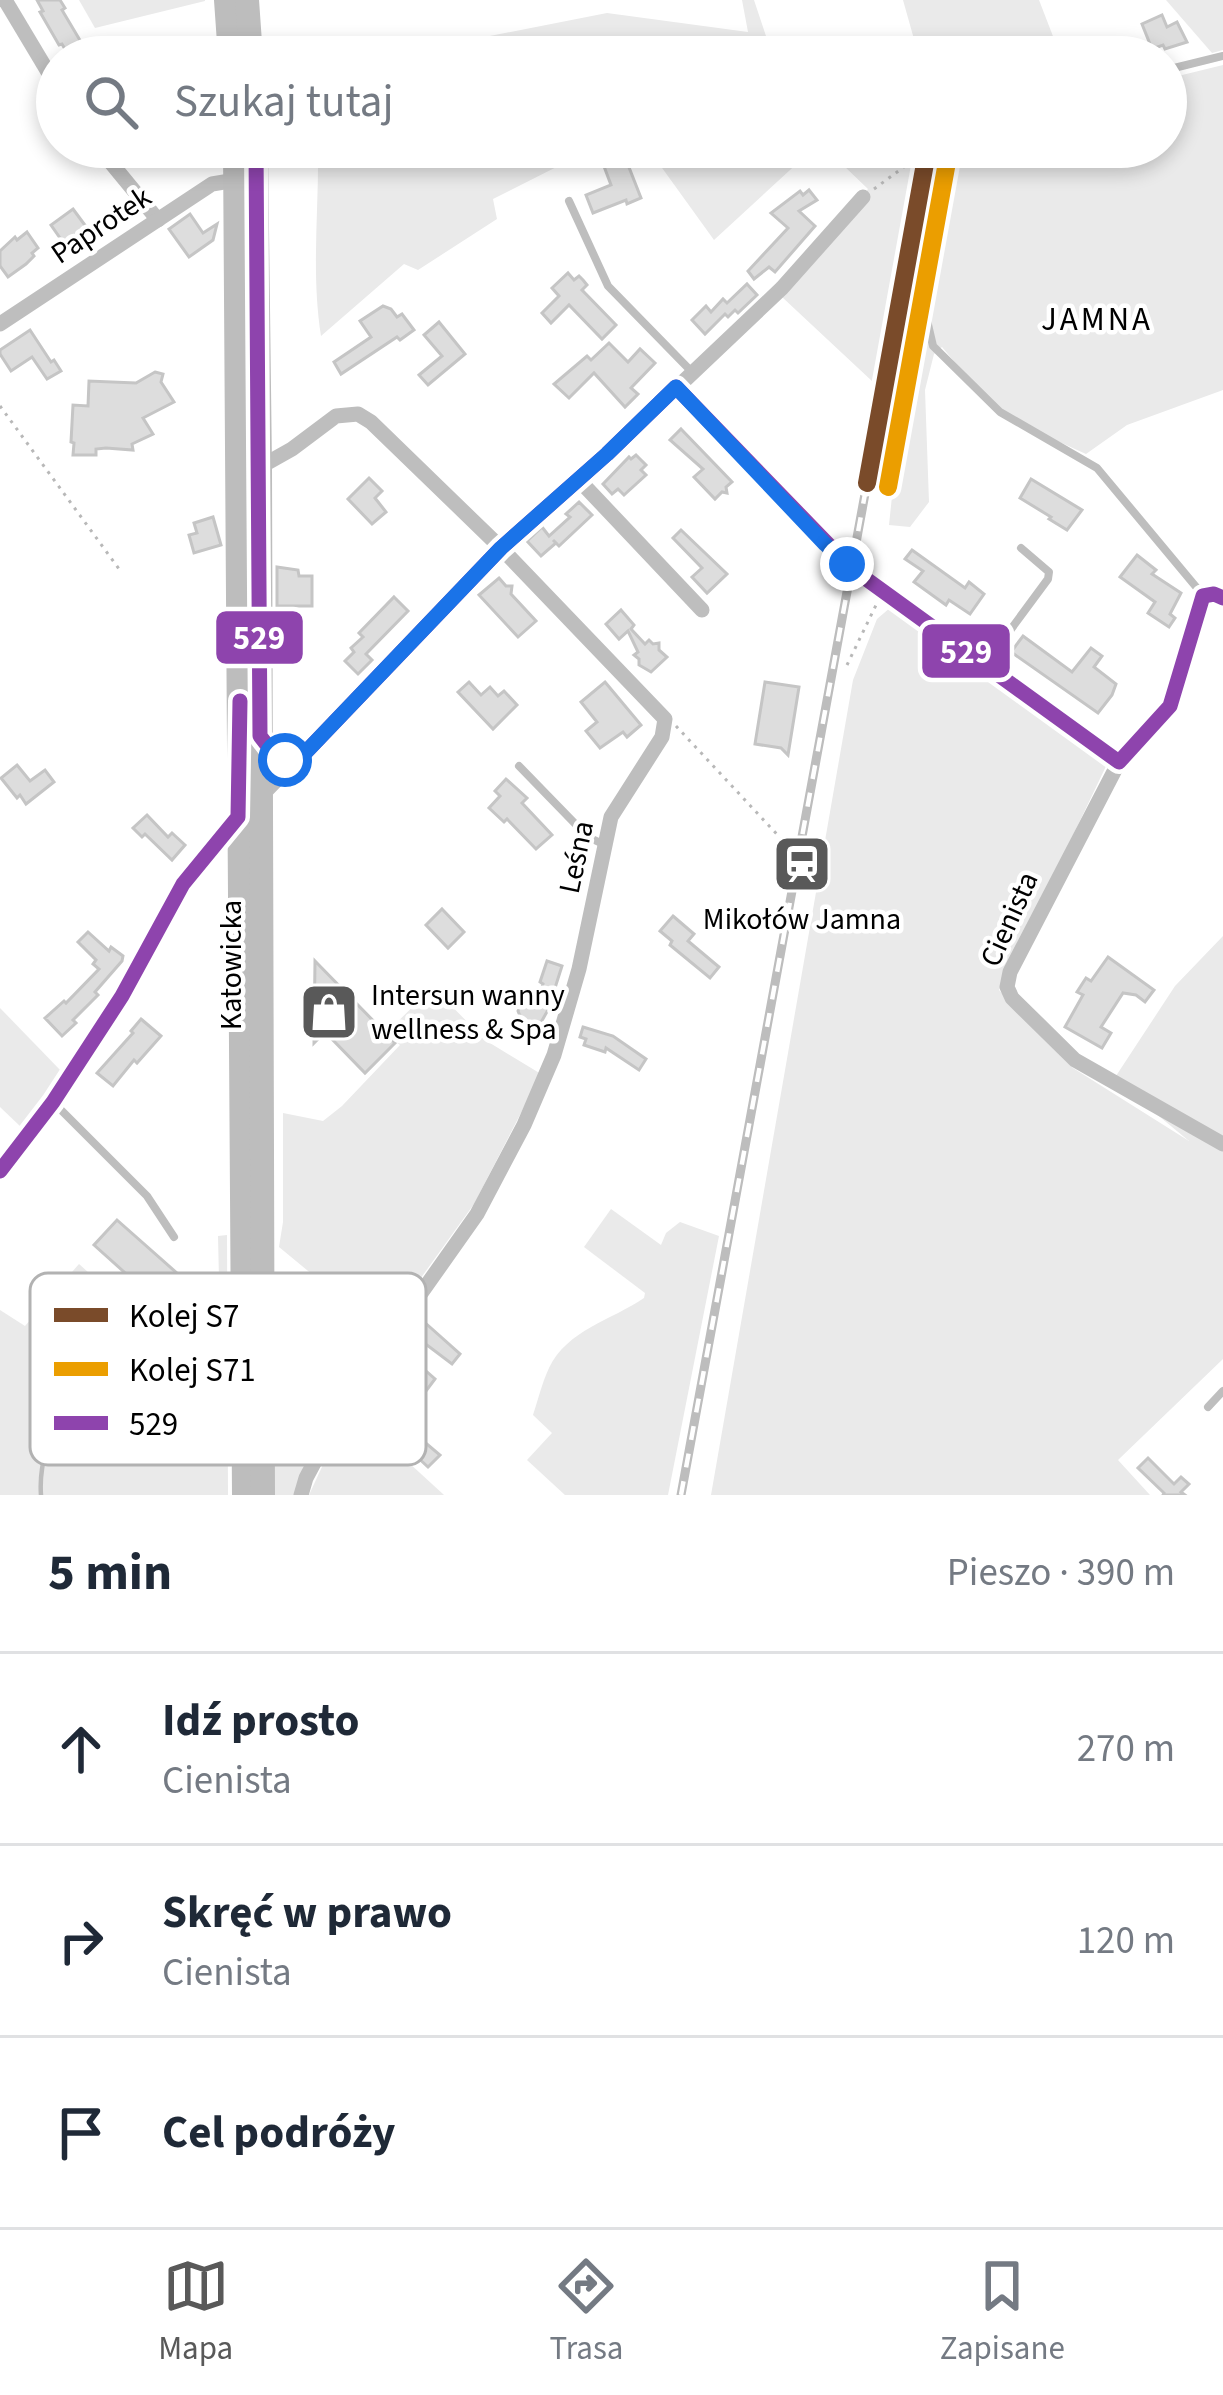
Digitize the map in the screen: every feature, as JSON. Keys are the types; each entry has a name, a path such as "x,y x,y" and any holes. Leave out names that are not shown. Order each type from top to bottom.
{"main road":[{"path":"226,0 229,36"},
{"path":"247,0 250,36"},
{"name":"Katowicka","path":"236,168 242,1273"},
{"name":"Katowicka","path":"256,168 262,1273"},
{"name":"Katowicka","path":"244,1465 244,1495"},
{"name":"Katowicka","path":"263,1465 263,1495"}],"street":[{"path":"5,0 36,52"},
{"path":"115,168 158,220"},
{"name":"Paprotek","path":"0,324 212,184 236,180"},
{"path":"261,796 501,548 782,288 863,197"},
{"path":"676,387 825,544 1119,762"},
{"path":"260,467 336,416 358,414 371,422 501,548 665,719"},
{"path":"578,479 702,610"},
{"path":"1203,596 1214,593 1223,598"},
{"name":"Cienista","path":"1203,596 1170,706 1119,762 1010,971 1007,987 1012,998 1075,1060 1223,1144"},
{"name":"Leśna","path":"426,1286 477,1214 554,1055 579,969 611,817 662,737 665,719"},
{"path":"260,736 277,758 292,759 305,753"},
{"path":"0,1171 53,1102 122,996 182,884 238,817"},
{"path":"201,859 225,858 239,888"},
{"name":"Leśna","path":"301,1495 313,1465"}],"lane":[{"path":"1187,65 1223,56"},
{"path":"955,168 923,303 933,346 1000,412 1097,468 1203,596"},
{"path":"569,201 608,286 692,371"},
{"path":"985,665 1048,579 1049,572 1022,548"},
{"path":"519,766 588,837 604,844"},
{"path":"53,1102 147,1196 174,1238"},
{"path":"1208,1407 1223,1391"}],"path":[{"path":"863,197 902,168"},
{"path":"0,406 122,573"},
{"path":"847,665 883,591"},
{"path":"665,719 786,844"}],"shaded area":[{"path":"79,0 205,0 205,1 95,28"},
{"path":"742,0 754,0 766,36 490,36 607,13 748,32"},
{"path":"903,0 1039,0 1053,36 913,36"},
{"path":"1166,0 1223,0 1223,50 1212,53"},
{"path":"1223,65 1223,390 1127,425 1086,454 998,414 942,347 934,354 925,390 929,502 910,527 889,525 908,343 873,382 782,297 868,189 846,168 1187,168 1187,74"},
{"path":"318,168 554,168 493,199 497,219 418,270 404,264 321,336"},
{"path":"662,168 792,168 714,240"},
{"path":"891,607 1108,762 999,990 1073,1068 1189,1141 1114,1079 1175,986 1223,936 1223,1359 1118,1460 1150,1495 711,1495 853,680 877,619"},
{"path":"433,987 485,1040 541,1074 474,1204 424,1273 311,1273 279,1247 283,1113 323,1121 400,1045 385,1034"},
{"path":"0,1008 62,1072 21,1127 0,1107"},
{"path":"611,1209 661,1245 666,1233 680,1222 719,1236 668,1495 565,1495 527,1460 552,1433 533,1415 557,1355 579,1335 644,1298 645,1293 584,1247"},
{"path":"227,1235 227,1273 219,1273 218,1236"},
{"path":"0,1310 25,1326 30,1320 30,1465 228,1465 228,1495 0,1495"},
{"path":"275,1465 311,1465 296,1495 274,1495"},
{"path":"323,1465 411,1465 444,1495 309,1495"}],"building":[{"path":"37,0 60,0 77,36 54,36"},
{"path":"1162,15 1167,27 1177,22 1184,36 1147,36 1142,24"},
{"path":"605,168 629,168 641,198 593,213 586,195 611,185"},
{"path":"809,190 817,200 799,211 815,226 775,272 769,267 754,279 748,271 788,228 771,213 800,191 803,195"},
{"path":"73,209 90,232 67,248 51,225"},
{"path":"190,214 203,233 217,224 213,240 189,257 169,229"},
{"path":"27,232 38,248 8,277 0,266 0,251"},
{"path":"568,273 574,280 579,276 583,280 587,285 582,290 616,325 602,339 569,305 551,323 542,313 559,296 552,288"},
{"path":"747,284 757,295 738,313 725,314 705,334 692,320 706,306 711,312 723,299 727,303"},
{"path":"383,306 397,317 402,314 414,330 341,374 334,362 371,337 360,321"},
{"path":"439,322 465,354 428,385 419,375 442,356 424,335"},
{"path":"30,330 61,371 47,379 32,357 11,371 0,354"},
{"path":"609,343 628,362 640,349 655,363 631,388 638,394 625,407 594,373 569,398 554,384 587,356 591,360"},
{"path":"155,372 163,374 161,382 174,402 143,418 153,434 132,444 133,450 106,448 96,449 96,455 73,455 73,405 88,406 89,381 136,383"},
{"path":"681,429 732,482 727,493 715,499 694,477 703,469 670,440"},
{"path":"636,455 646,465 641,470 646,475 624,495 618,489 612,494 603,484"},
{"path":"369,478 382,491 375,498 386,512 372,524 348,499"},
{"path":"1031,479 1082,510 1067,530 1020,498"},
{"path":"579,502 592,515 559,546 556,543 541,556 527,541 542,527 549,536"},
{"path":"213,517 221,545 194,553 189,535 197,533 194,523"},
{"path":"681,530 727,574 707,593 692,577 702,568 673,538"},
{"path":"912,550 965,588 969,582 984,594 970,614 949,600 946,605 914,582 923,571 905,559"},
{"path":"1137,555 1156,570 1152,574 1181,593 1169,627 1148,613 1155,602 1120,577"},
{"path":"277,567 312,576 312,606 277,606"},
{"path":"499,578 512,586 511,594 536,621 518,637 479,595"},
{"path":"394,597 408,611 366,654 372,660 358,674 345,661 354,652 351,648"},
{"path":"621,610 645,644 649,640 659,643 667,657 651,672 639,665 628,631 619,639 606,624"},
{"path":"1023,636 1072,672 1091,648 1102,656 1094,667 1116,684 1098,713 1011,652"},
{"path":"469,682 481,695 490,687 498,696 504,691 517,705 493,729 458,692"},
{"path":"605,682 641,725 627,737 623,732 600,748 586,731 597,722 581,702"},
{"path":"765,682 799,687 788,755 781,748 755,744"},
{"path":"17,765 30,781 45,770 54,782 26,804 1,778"},
{"path":"506,779 527,798 522,803 552,835 536,849 489,808"},
{"path":"147,815 168,837 172,833 185,845 172,860 133,828"},
{"path":"442,909 464,932 448,948 426,925"},
{"path":"673,916 694,934 688,941 719,967 710,978 660,931"},
{"path":"88,932 109,951 111,947 123,956 122,961 62,1036 45,1018 99,969 78,942"},
{"path":"1108,957 1154,990 1145,1002 1123,993 1101,1027 1111,1033 1102,1048 1065,1027 1083,995 1077,992"},
{"path":"315,961 395,1043 365,1073 325,1032 314,1043"},
{"path":"547,961 562,966 548,1010 540,1024 522,1021 520,1005 539,998"},
{"path":"141,1019 161,1036 113,1086 97,1073"},
{"path":"583,1027 613,1036 646,1059 639,1070 606,1048 605,1052 584,1045"},
{"path":"117,1220 177,1273 125,1273 94,1245"},
{"path":"426,1324 460,1354 452,1364 427,1345"},
{"path":"426,1443 440,1455 426,1465"},
{"path":"1148,1458 1174,1484 1181,1477 1189,1484 1181,1492 1185,1495 1163,1495 1138,1468"}],"waterway":[{"path":"41,1495 43,1465"}],"railway":[{"path":"681,1495 867,483"}],"rail line":[{"name":"S7","path":"867,483 924,168"},
{"name":"S71","path":"888,487 946,168"}],"transit line":[{"name":"529","path":"256,168 260,736 277,758 292,759 305,753 501,548 676,387 851,568 1119,762 1170,706 1203,596 1223,598"},
{"name":"529","path":"0,1171 53,1102 122,996 183,884 238,817 240,701"}],"place":[{"name":"Mikołów Jamna","path":"802,864"},
{"name":"Intersun wanny wellness & Spa","path":"329,1012"}],"district":[{"name":"JAMNA","path":"1097,318"}],"route":[{"path":"285,760 305,753 501,548 676,387 847,564"}]}
